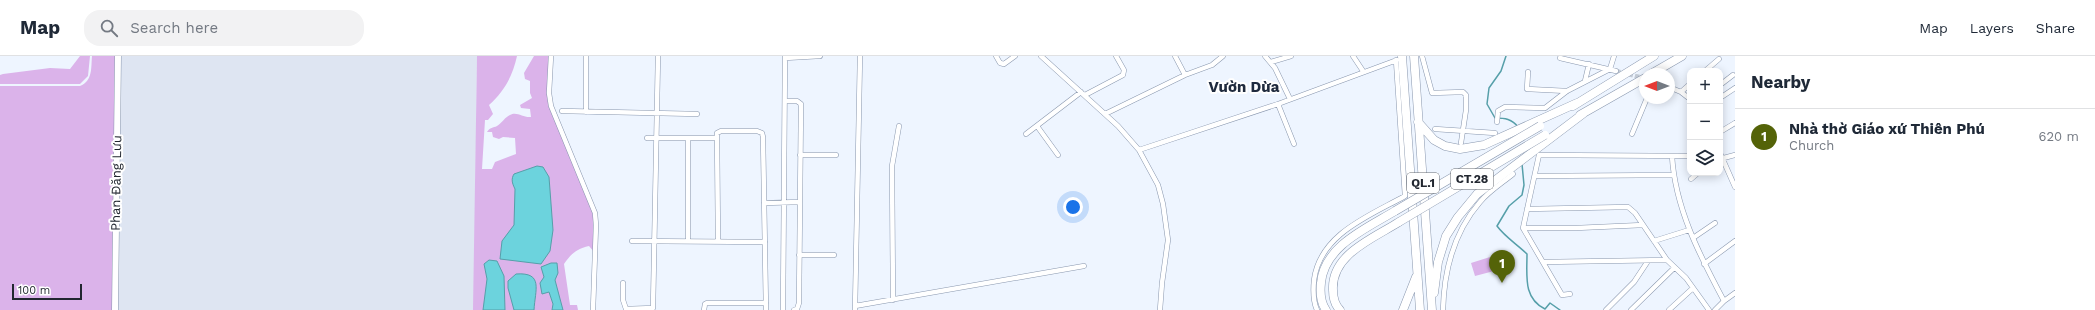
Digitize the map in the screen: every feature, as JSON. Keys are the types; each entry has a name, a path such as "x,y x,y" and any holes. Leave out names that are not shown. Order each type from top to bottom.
{"highway":[{"name":"QL.1","path":"1414,56 1432,310"},
{"name":"CT.28","path":"1326,310 1320,291 1321,275 1328,260 1352,237 1540,126 1654,56"},
{"path":"1661,68 1682,56"},
{"name":"QL.1","path":"1398,59 1420,310"},
{"name":"CT.28","path":"1340,310 1333,296 1332,283 1336,270 1345,258 1358,247 1545,135 1639,81"},
{"name":"CT.28","path":"1418,122 1434,140 1445,146 1460,149 1484,145 1577,103"},
{"name":"CT.28","path":"1431,299 1435,290 1438,262 1446,236 1458,217 1477,194 1513,170 1534,150 1584,113"},
{"path":"1403,310 1417,272"}],"street":[{"name":"Phan Đăng Lưu","path":"115,310 118,56"},
{"path":"551,56 549,93 551,106 595,213 596,232 593,310"},
{"path":"586,56 586,112"},
{"path":"623,283 623,300 626,309 642,310 652,309 654,307 658,56"},
{"path":"783,310 785,57 820,56"},
{"path":"860,56 855,308 1084,266"},
{"path":"996,56 1000,63 1004,64 1015,56"},
{"path":"1041,56 1105,114 1139,150 1158,185 1166,220 1168,240 1160,310"},
{"path":"1026,134 1083,94 1123,75 1124,70 1116,56"},
{"path":"1175,56 1185,75"},
{"path":"1105,114 1185,75 1212,65 1223,56"},
{"path":"1265,56 1271,62 1290,99"},
{"path":"1271,62 1291,56"},
{"path":"1353,56 1363,71"},
{"path":"1390,56 1398,59"},
{"path":"1422,56 1432,93 1465,93 1466,110 1461,143"},
{"path":"1497,122 1497,116 1500,109 1504,107 1545,108 1567,91 1610,69 1614,56"},
{"path":"1560,58 1616,71"},
{"path":"1139,150 1278,104 1398,59"},
{"path":"1317,310 1313,289 1315,272 1322,254 1333,241 1348,229 1405,196 1398,59"},
{"path":"1708,68 1719,59"},
{"path":"1585,81 1589,64"},
{"path":"1528,72 1527,89 1567,91"},
{"path":"1723,82 1733,75"},
{"path":"1681,92 1687,87"},
{"path":"1723,96 1735,88"},
{"path":"1675,90 1687,97"},
{"path":"785,101 797,101 801,104 799,303 797,309 794,310"},
{"path":"1278,104 1294,144"},
{"path":"1632,134 1644,104"},
{"path":"562,111 697,114"},
{"path":"1723,130 1735,123"},
{"path":"893,300 892,178 893,153 899,126"},
{"path":"1037,126 1058,154"},
{"path":"1435,129 1495,133"},
{"path":"718,241 717,133 721,130 757,131 762,133 766,310"},
{"path":"647,138 717,138"},
{"path":"688,138 688,241"},
{"path":"1723,158 1735,154"},
{"path":"800,155 836,155"},
{"path":"1570,294 1562,295 1523,228 1539,155 1687,156"},
{"path":"1672,156 1673,175 1689,230 1704,264 1724,301"},
{"path":"1723,162 1733,178 1735,187"},
{"path":"1443,310 1447,263 1459,231 1480,201 1513,170"},
{"path":"1535,176 1673,175"},
{"path":"764,202 800,202"},
{"path":"1527,209 1628,207 1635,213 1667,260 1686,278 1709,310"},
{"path":"1693,238 1715,223"},
{"path":"1523,228 1576,228 1643,225"},
{"path":"1654,241 1689,230"},
{"path":"632,241 765,242"},
{"path":"1704,264 1735,241"},
{"path":"799,255 834,255"},
{"path":"1544,262 1667,260"},
{"path":"1606,310 1634,282 1648,261"},
{"path":"1631,310 1674,268"},
{"path":"1669,310 1693,288"},
{"path":"1716,310 1724,301 1735,293"},
{"path":"704,310 705,304 707,303 766,303"}],"shaded area":[{"path":"80,56 90,56 88,76 80,84 0,84 0,75 3,74 50,68 70,69"},
{"path":"92,56 115,56 112,310 0,310 0,86 80,86 87,81 89,77"},
{"path":"120,56 477,56 474,310 117,310"},
{"path":"477,56 517,56 507,83 499,95 489,105 493,114 488,120 485,120 482,169 492,169 495,162 516,154 515,138 503,137 499,139 493,137 492,132 487,132 489,129 497,126 508,116 513,114 531,117 530,109 521,108 520,105 532,98 530,93 530,81 525,79 524,73 534,56 549,56 547,93 593,213 594,252 589,246 577,250 564,264 570,305 577,305 578,310 473,310"},
{"path":"1490,257 1494,271 1475,276 1471,263"}],"water":[{"path":"537,166 543,167 549,177 553,230 550,251 541,264 500,259 502,241 514,225 515,189 512,178 514,174"},
{"path":"489,260 497,261 504,276 505,310 483,310 487,279 484,264"},
{"path":"551,263 557,263 558,273 555,280 563,310 552,310 553,304 549,292 542,294 540,283 544,277 541,267"},
{"path":"516,274 525,274 534,279 536,289 534,310 514,310 508,288 508,281"}],"waterway":[{"path":"1506,56 1501,71 1489,88 1487,104 1495,118 1508,120 1513,122 1518,127"},
{"path":"1522,164 1524,185 1522,195 1509,206 1497,226 1527,254 1528,286 1533,299 1545,309 1550,303 1560,310"}],"tunnel":[{"path":"1616,71 1639,77"}],"place":[{"name":"Nhà thờ Giáo xứ Thiên Phú","path":"1502,283"}],"district":[{"name":"Vườn Dừa","path":"1244,87"}]}
